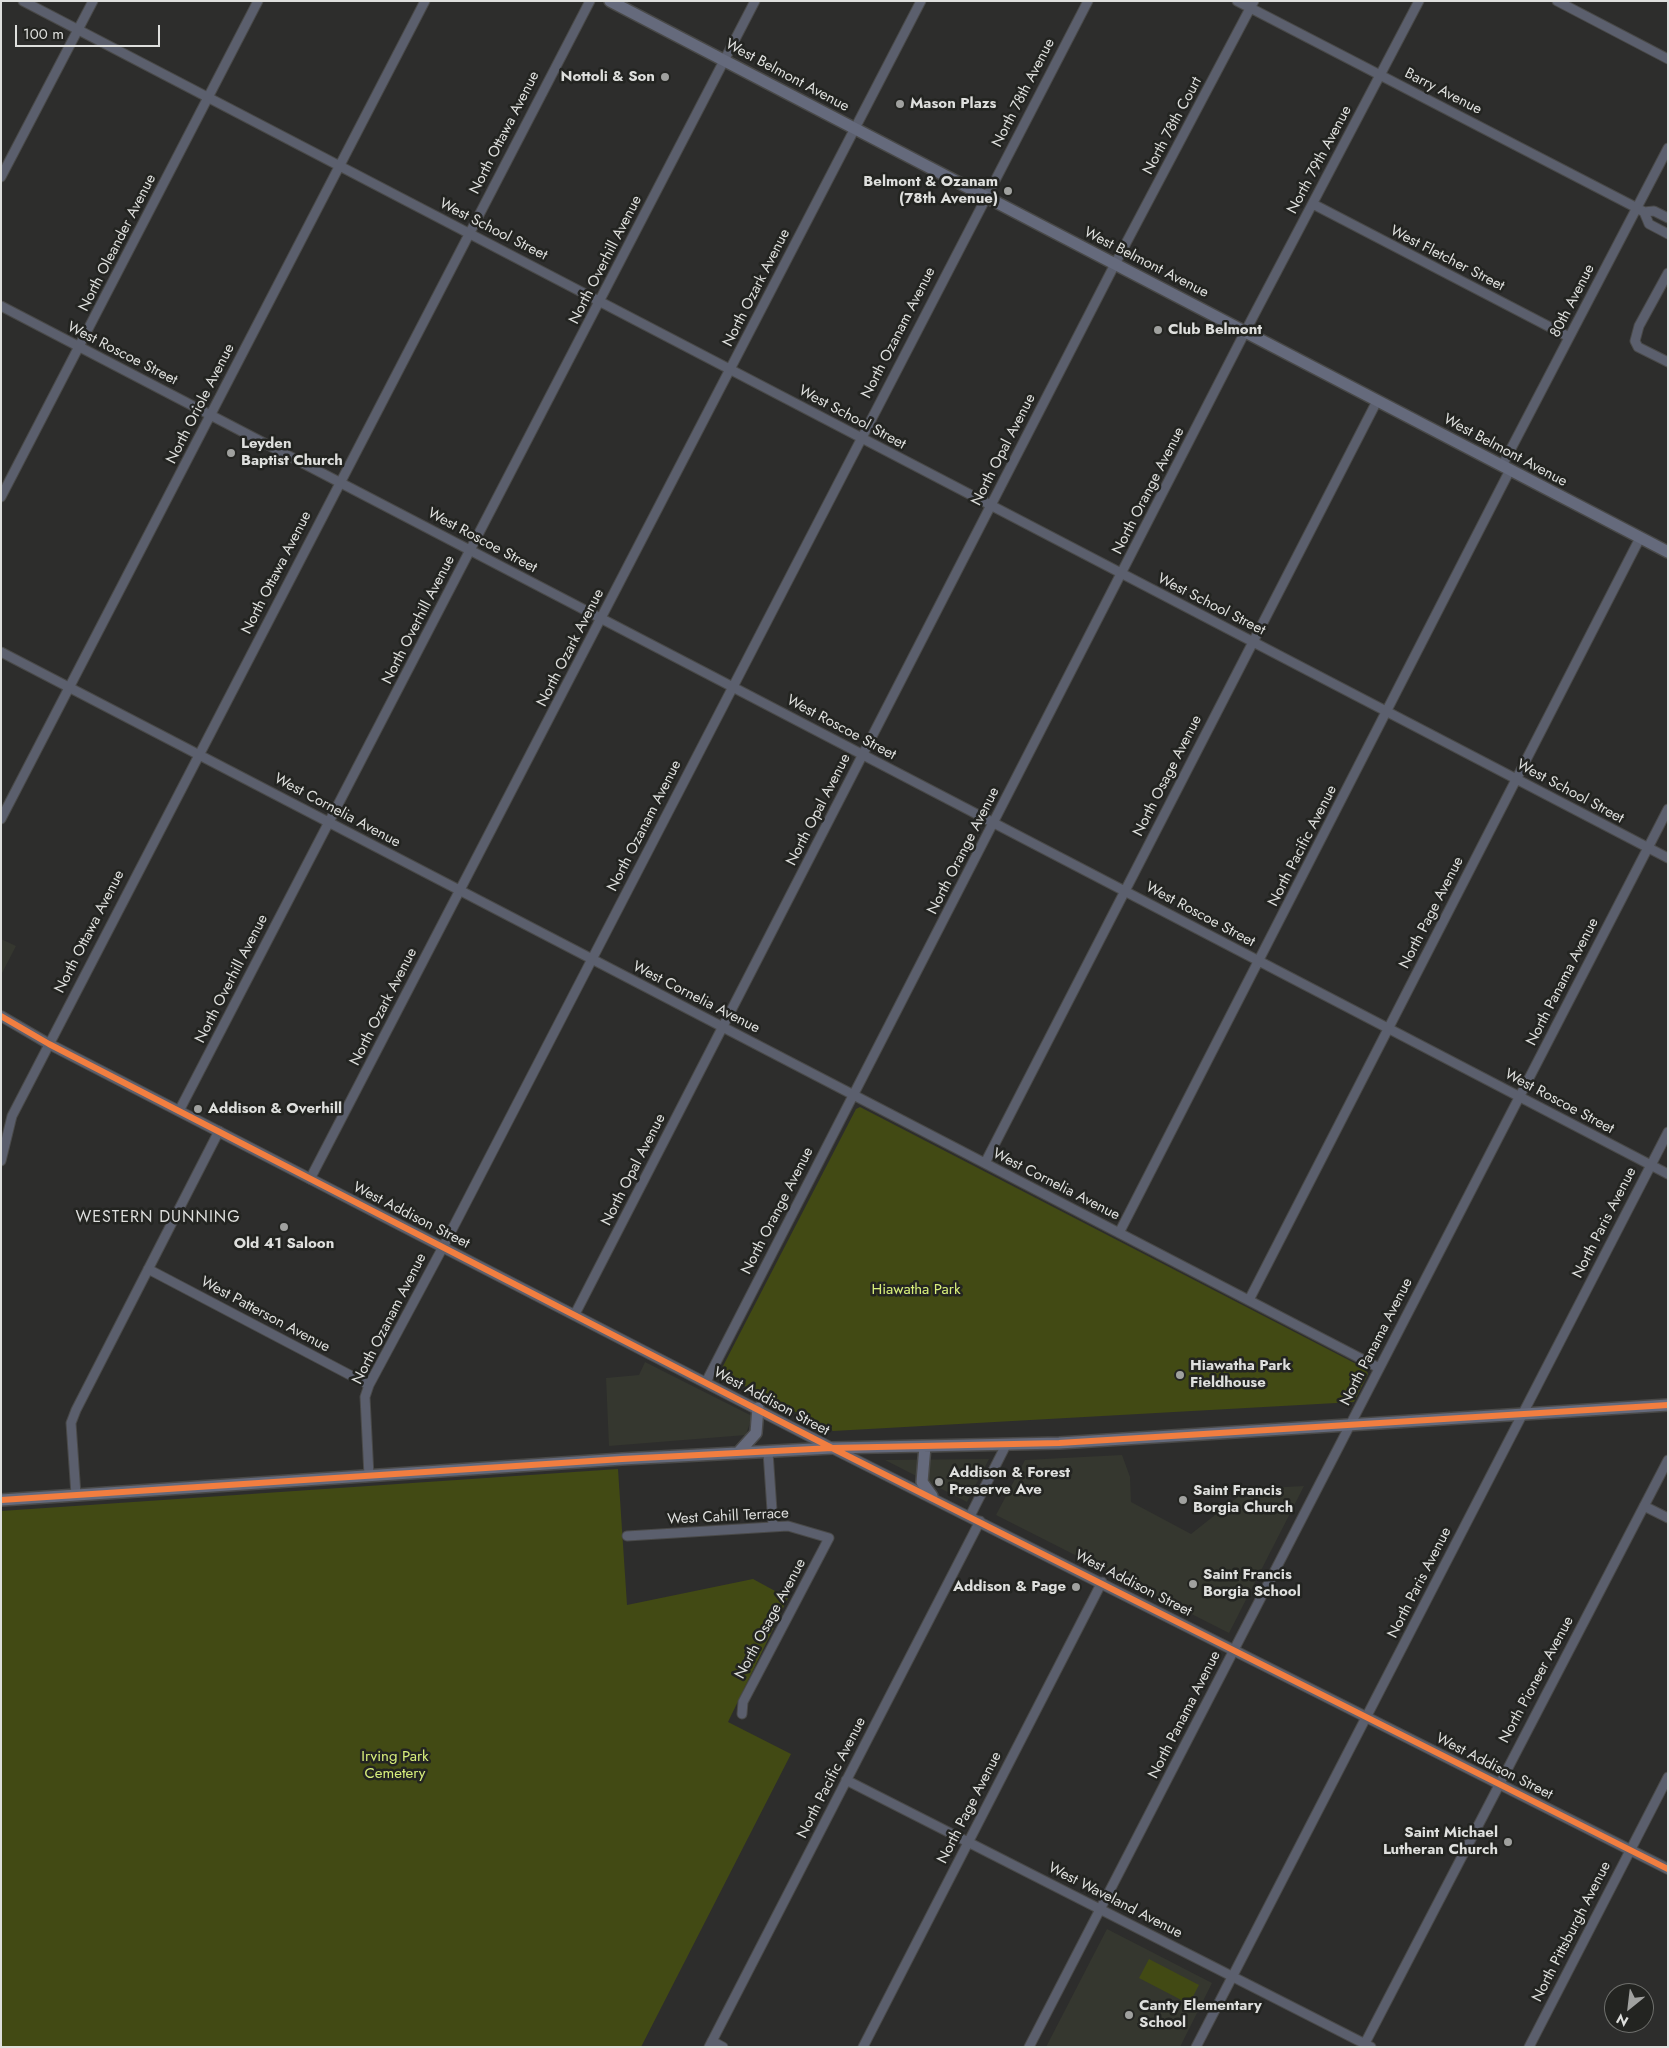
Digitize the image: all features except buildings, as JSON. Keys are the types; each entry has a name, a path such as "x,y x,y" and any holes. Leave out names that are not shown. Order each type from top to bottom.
{"main road":[{"name":"West Belmont Avenue","path":"610,1 1668,552"},
{"path":"1,1500 622,1459 832,1448 1006,1445 1668,1405"},
{"path":"738,1453 756,1434 758,1408"},
{"path":"925,1446 922,1482 932,1496"}],"street":[{"name":"West School Street","path":"23,1 1668,858"},
{"path":"1,177 93,1"},
{"name":"North Oleander Avenue","path":"1,497 258,1"},
{"name":"North Oriole Avenue","path":"1,819 425,1"},
{"name":"North Ottawa Avenue","path":"1,1161 12,1116 590,1"},
{"name":"North Overhill Avenue","path":"179,1111 755,1"},
{"name":"North Ozark Avenue","path":"310,1179 921,1"},
{"name":"North 78th Avenue","path":"986,197 1088,1"},
{"name":"Barry Avenue","path":"1237,1 1253,5 1380,75 1640,210"},
{"name":"North 79th Avenue","path":"1246,332 1420,1"},
{"path":"1557,1 1668,59"},
{"name":"North 78th Court","path":"1115,264 1253,5"},
{"name":"80th Avenue","path":"1506,468 1569,338 1640,210 1668,148"},
{"name":"North Ozanam Avenue","path":"369,1476 365,1397 369,1385 443,1247 986,197"},
{"name":"West Fletcher Street","path":"1313,204 1569,338"},
{"path":"1640,210 1654,211 1668,218"},
{"path":"1640,210 1649,224 1668,234"},
{"name":"North Opal Avenue","path":"575,1314 1115,264"},
{"path":"1668,273 1640,326 1635,340 1638,347 1668,362"},
{"name":"West Roscoe Street","path":"1,306 1668,1174"},
{"name":"North Orange Avenue","path":"706,1382 1246,332"},
{"name":"North Osage Avenue","path":"985,1163 1377,401"},
{"name":"North Pacific Avenue","path":"1119,1233 1386,712 1506,468"},
{"name":"North Page Avenue","path":"1249,1300 1640,538"},
{"name":"West Cornelia Avenue","path":"1,652 1379,1368"},
{"name":"North Panama Avenue","path":"1029,2047 1668,809"},
{"name":"West Addison Street","path":"1,1016 49,1044 758,1408 832,1448 932,1496 1668,1869"},
{"path":"76,1495 71,1423 76,1410 218,1131"},
{"name":"North Paris Avenue","path":"1196,2047 1668,1132"},
{"name":"West Patterson Avenue","path":"148,1269 369,1385"},
{"name":"North Pacific Avenue","path":"711,2044 846,1780 975,1518 1006,1445"},
{"path":"768,1452 773,1526"},
{"name":"North Pioneer Avenue","path":"1366,2046 1499,1783 1668,1460"},
{"path":"1644,1506 1668,1518"},
{"name":"West Cahill Terrace","path":"627,1536 788,1526 829,1538"},
{"name":"North Osage Avenue","path":"742,1714 743,1702 829,1538"},
{"name":"North Page Avenue","path":"863,2047 1102,1582"},
{"name":"North Pittsburgh Avenue","path":"1529,2047 1668,1777"},
{"name":"West Waveland Avenue","path":"846,1780 1233,1976 1366,2046"},
{"path":"711,2044 723,2047"}],"shaded area":[{"path":"1,939 16,946 1,975"},
{"path":"645,1362 752,1416 746,1435 609,1446 606,1378 639,1375"},
{"name":"Saint Francis Borgia School","path":"1122,1455 1130,1477 1131,1502 1191,1534 1248,1489 1304,1486 1229,1633 996,1515 1025,1460"},
{"path":"989,1459 967,1502 885,1460"},
{"name":"Canty Elementary School","path":"1107,1929 1212,1983 1180,2047 1046,2047"}],"green space":[{"name":"Hiawatha Park","path":"860,1107 1366,1369 1368,1374 1354,1402 833,1431 725,1376 722,1368 856,1109"},
{"name":"Irving Park Cemetery","path":"618,1469 627,1605 753,1579 788,1598 728,1722 791,1754 641,2047 1,2047 1,1511"},
{"path":"1149,1959 1199,1985 1189,2004 1139,1978"}],"cycle path":[{"path":"1,1016 49,1044 832,1448 1668,1869"},
{"path":"1,1500 622,1459 832,1448 1059,1443 1668,1405"}],"place":[{"name":"Nottoli & Son","path":"665,77"},
{"name":"Mason Plazs","path":"900,104"},
{"name":"Belmont & Ozanam (78th Avenue)","path":"1008,191"},
{"name":"Club Belmont","path":"1158,330"},
{"name":"Leyden Baptist Church","path":"231,453"},
{"name":"Addison & Overhill","path":"198,1109"},
{"name":"Old 41 Saloon","path":"284,1227"},
{"name":"Hiawatha Park Fieldhouse","path":"1180,1375"},
{"name":"Addison & Forest Preserve Ave","path":"939,1482"},
{"name":"Saint Francis Borgia Church","path":"1183,1500"},
{"name":"Saint Francis Borgia School","path":"1193,1584"},
{"name":"Addison & Page","path":"1076,1587"},
{"name":"Saint Michael Lutheran Church","path":"1508,1842"},
{"name":"Canty Elementary School","path":"1129,2015"}],"district":[{"name":"WESTERN DUNNING","path":"158,1218"}]}
